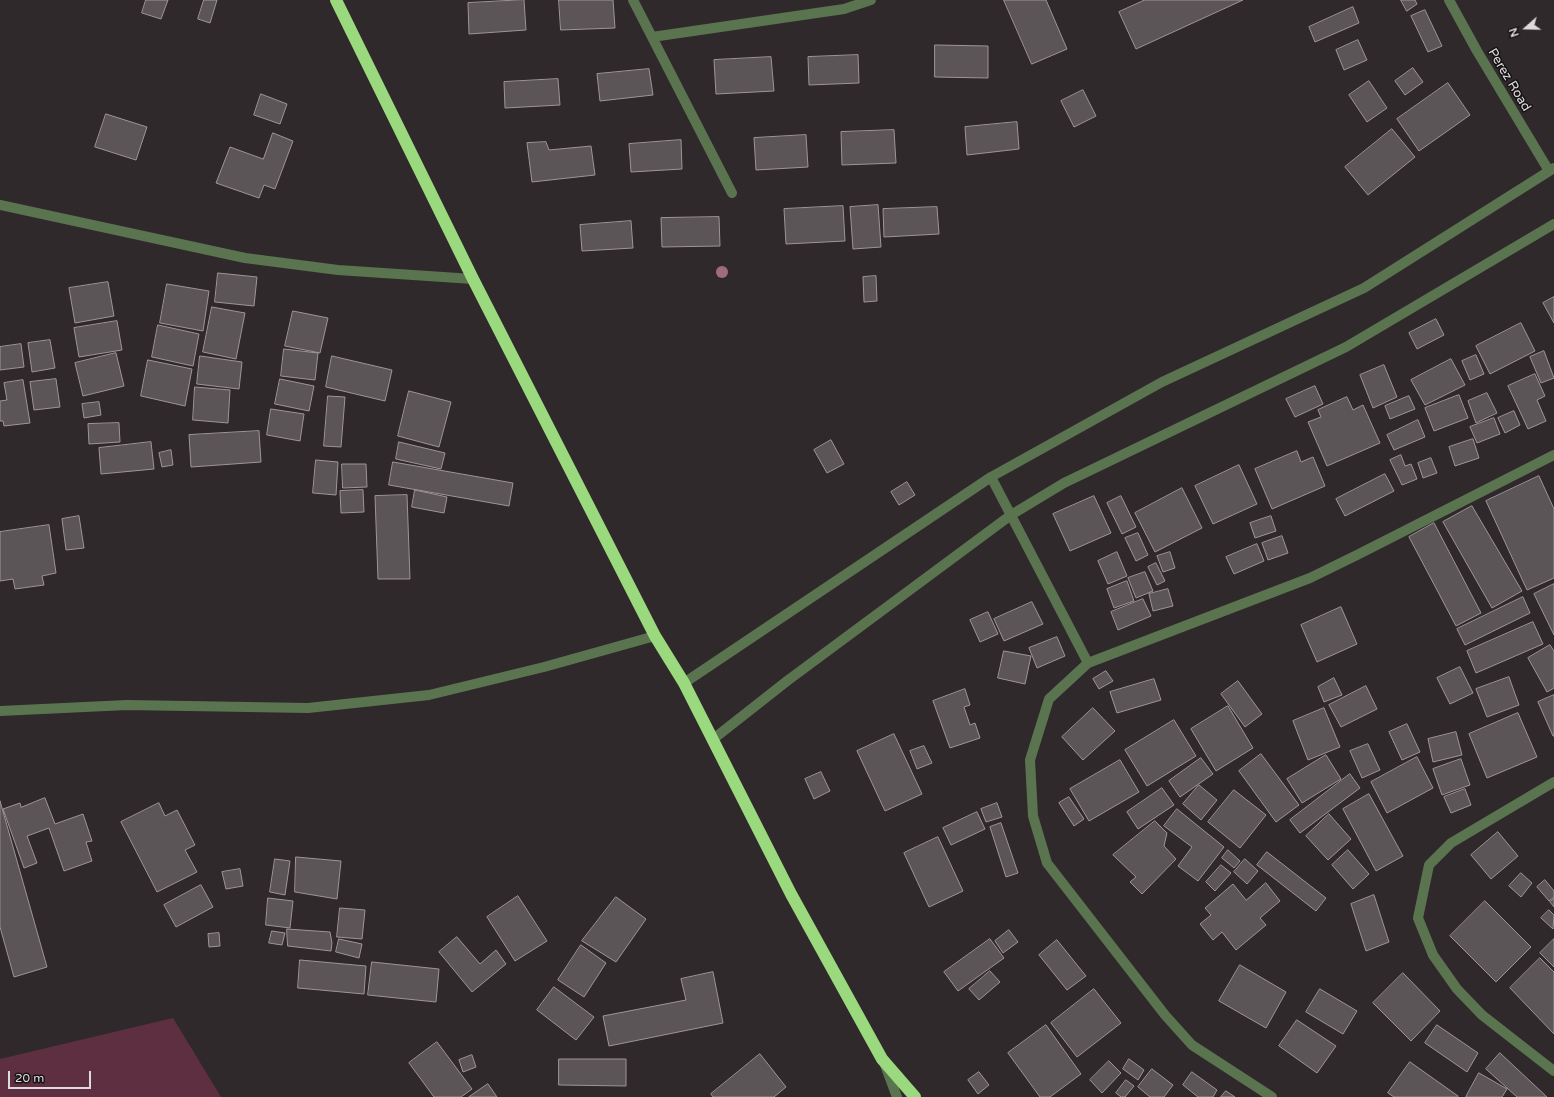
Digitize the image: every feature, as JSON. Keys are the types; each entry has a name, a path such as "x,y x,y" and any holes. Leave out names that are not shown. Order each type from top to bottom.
{"highway":[{"path":"336,0 474,278 656,636 684,683 791,894 882,1059 915,1097"}],"street":[{"path":"633,0 732,193"},
{"path":"652,37 844,9 871,0"},
{"name":"Perez Road","path":"1449,0 1476,51 1552,170"},
{"path":"684,683 991,477 1162,382 1364,288 1552,170"},
{"path":"0,205 245,258 338,270 474,278"},
{"path":"712,740 787,681 1011,514 1064,483 1346,347 1554,224"},
{"path":"1272,1097 1192,1045 1165,1016 1047,864 1033,816 1030,760 1049,700 1088,663 1310,578 1357,556 1554,454"},
{"path":"991,477 1088,663"},
{"path":"0,711 126,705 308,708 421,695 544,667 656,636"},
{"path":"1554,782 1451,843 1429,865 1418,918 1433,955 1457,989 1482,1015 1554,1071"},
{"path":"882,1059 897,1097"}],"shaded area":[{"path":"173,1018 221,1097 0,1097 0,1059"}],"building":[{"path":"146,0 168,0 161,19 142,13"},
{"path":"204,0 217,0 210,23 198,19"},
{"path":"524,0 526,30 469,34 468,3"},
{"path":"559,0 613,0 615,28 561,30"},
{"path":"1004,0 1046,0 1067,49 1032,64"},
{"path":"1145,0 1243,0 1136,49 1119,12"},
{"path":"1401,0 1415,0 1417,4 1407,11"},
{"path":"1353,7 1359,23 1315,42 1309,27"},
{"path":"1425,10 1442,46 1428,52 1411,16"},
{"path":"1358,40 1367,60 1344,70 1336,50"},
{"path":"935,45 988,46 988,78 935,77"},
{"path":"858,55 859,83 809,85 808,57"},
{"path":"771,57 774,91 716,94 714,60"},
{"path":"1413,68 1423,82 1405,95 1395,81"},
{"path":"649,69 653,95 600,101 597,74"},
{"path":"558,79 560,105 505,108 504,82"},
{"path":"1369,81 1387,108 1367,122 1349,95"},
{"path":"1448,83 1470,115 1419,151 1397,119"},
{"path":"1083,90 1096,116 1074,127 1061,101"},
{"path":"261,94 287,104 280,124 254,115"},
{"path":"106,114 147,127 136,160 95,147"},
{"path":"1017,122 1019,149 967,155 965,127"},
{"path":"1392,129 1415,157 1368,195 1345,167"},
{"path":"894,130 896,163 842,165 841,132"},
{"path":"273,133 293,141 275,189 264,185 259,198 216,183 230,147 263,159"},
{"path":"806,135 808,167 756,170 754,138"},
{"path":"681,140 682,169 631,172 629,144"},
{"path":"546,142 549,150 591,146 595,175 532,182 527,143"},
{"path":"878,205 881,247 853,249 850,207"},
{"path":"843,206 845,241 786,244 784,209"},
{"path":"937,207 939,234 884,237 883,209"},
{"path":"719,217 720,246 662,247 661,218"},
{"path":"631,221 633,248 582,251 580,225"},
{"path":"218,273 257,277 254,306 215,302"},
{"path":"876,276 877,301 864,302 863,277"},
{"path":"108,282 114,316 75,323 69,288"},
{"path":"167,284 209,291 203,331 160,323"},
{"path":"1554,297 1554,323 1543,303"},
{"path":"212,307 245,313 236,359 203,352"},
{"path":"293,311 328,318 320,353 285,346"},
{"path":"1436,319 1444,335 1417,349 1409,333"},
{"path":"117,321 122,350 79,357 74,328"},
{"path":"1521,323 1535,351 1490,374 1476,346"},
{"path":"158,325 199,334 193,366 152,357"},
{"path":"50,340 55,368 32,372 28,343"},
{"path":"21,344 24,367 0,370 0,347"},
{"path":"284,349 318,353 315,380 281,376"},
{"path":"1544,351 1554,378 1541,383 1530,357"},
{"path":"116,353 124,386 83,396 75,363"},
{"path":"1476,355 1484,374 1470,380 1462,361"},
{"path":"200,356 242,362 239,389 197,384"},
{"path":"332,356 392,370 385,401 326,387"},
{"path":"1451,359 1465,385 1425,405 1411,380"},
{"path":"148,360 192,369 185,406 141,396"},
{"path":"1384,365 1397,397 1373,408 1360,375"},
{"path":"1535,374 1545,396 1537,400 1546,421 1528,429 1508,386"},
{"path":"56,379 60,407 34,410 30,382"},
{"path":"280,379 314,386 309,411 275,404"},
{"path":"23,380 30,423 4,426 3,421 0,421 0,401 7,400 4,383"},
{"path":"1315,386 1323,404 1295,417 1286,399"},
{"path":"195,387 230,390 228,423 193,420"},
{"path":"409,391 451,402 439,447 398,436"},
{"path":"1487,393 1497,413 1476,423 1468,401"},
{"path":"1459,395 1468,418 1434,431 1425,408"},
{"path":"328,396 345,397 341,447 324,446"},
{"path":"1409,396 1415,409 1390,419 1385,406"},
{"path":"1347,397 1353,410 1363,405 1380,443 1327,466 1308,422 1321,417 1318,410"},
{"path":"99,402 101,415 84,418 82,404"},
{"path":"271,409 304,414 300,441 267,435"},
{"path":"1514,411 1520,425 1505,433 1498,418"},
{"path":"1494,418 1500,434 1477,443 1470,427"},
{"path":"1418,420 1425,437 1394,450 1387,435"},
{"path":"119,423 120,442 89,444 88,424"},
{"path":"259,431 261,462 191,467 189,435"},
{"path":"1473,439 1479,458 1455,466 1449,447"},
{"path":"831,440 844,464 827,473 814,450"},
{"path":"151,442 154,469 101,474 99,448"},
{"path":"399,442 445,453 441,469 396,459"},
{"path":"171,450 173,465 162,467 159,453"},
{"path":"1297,451 1301,462 1313,457 1325,486 1272,509 1255,469"},
{"path":"1401,455 1405,466 1411,464 1417,479 1402,485 1390,460"},
{"path":"1431,458 1437,473 1423,478 1418,463"},
{"path":"316,460 338,462 336,495 313,493"},
{"path":"393,462 513,483 509,506 389,485"},
{"path":"342,464 366,464 367,487 343,488"},
{"path":"1239,465 1257,504 1213,524 1195,486"},
{"path":"1385,474 1394,491 1345,516 1336,499"},
{"path":"1539,476 1554,509 1554,578 1527,590 1486,501"},
{"path":"907,482 915,495 899,505 891,492"},
{"path":"1182,488 1202,528 1155,552 1135,513"},
{"path":"363,490 364,512 341,513 340,491"},
{"path":"415,490 447,497 444,513 412,507"},
{"path":"407,495 410,579 378,579 375,496"},
{"path":"1094,496 1111,533 1070,551 1053,514"},
{"path":"1121,496 1136,527 1122,534 1107,503"},
{"path":"1472,506 1522,591 1492,608 1443,522"},
{"path":"79,516 84,548 66,550 62,519"},
{"path":"1271,516 1276,531 1255,538 1250,523"},
{"path":"1434,523 1481,613 1456,626 1409,537"},
{"path":"49,525 56,573 42,576 44,585 15,589 13,579 0,581 0,532"},
{"path":"1138,533 1148,555 1136,561 1125,538"},
{"path":"1282,536 1288,553 1268,560 1262,543"},
{"path":"1257,544 1264,561 1234,574 1226,557"},
{"path":"1117,552 1127,576 1108,584 1098,561"},
{"path":"1170,552 1175,568 1163,572 1157,556"},
{"path":"1156,563 1165,581 1157,585 1148,567"},
{"path":"1145,572 1153,591 1136,598 1128,578"},
{"path":"1127,581 1134,601 1114,608 1107,589"},
{"path":"1554,584 1554,635 1534,594"},
{"path":"1168,589 1173,606 1153,611 1149,594"},
{"path":"1523,597 1530,613 1465,645 1457,629"},
{"path":"1143,599 1151,616 1118,630 1111,612"},
{"path":"1032,602 1043,624 1004,641 994,619"},
{"path":"1341,607 1357,644 1317,662 1301,625"},
{"path":"988,612 998,634 980,642 970,620"},
{"path":"1533,622 1543,644 1476,673 1467,651"},
{"path":"1057,637 1065,656 1037,668 1029,648"},
{"path":"1550,645 1554,651 1554,688 1547,692 1528,658"},
{"path":"1004,651 1031,656 1025,684 998,678"},
{"path":"1460,667 1473,693 1450,704 1437,678"},
{"path":"1106,671 1113,681 1099,689 1093,679"},
{"path":"1509,677 1519,705 1487,717 1476,689"},
{"path":"1334,678 1342,695 1324,702 1318,687"},
{"path":"1154,679 1161,700 1117,713 1110,692"},
{"path":"1238,681 1262,714 1245,727 1221,694"},
{"path":"1366,686 1377,709 1341,727 1329,705"},
{"path":"965,689 970,705 964,707 970,725 975,723 980,738 950,748 933,701"},
{"path":"1554,695 1554,736 1553,736 1538,702"},
{"path":"1228,706 1253,748 1216,771 1191,729"},
{"path":"1093,708 1115,731 1083,760 1062,737"},
{"path":"1324,708 1340,747 1308,760 1293,721"},
{"path":"1518,713 1537,757 1487,778 1469,734"},
{"path":"1174,720 1196,756 1147,786 1125,750"},
{"path":"1407,724 1420,752 1402,760 1389,732"},
{"path":"1456,732 1462,755 1433,762 1428,739"},
{"path":"894,734 922,794 885,811 857,751"},
{"path":"1368,744 1380,770 1362,778 1350,751"},
{"path":"924,746 932,763 917,769 910,751"},
{"path":"1261,754 1299,805 1276,822 1239,771"},
{"path":"1326,755 1341,779 1302,803 1287,779"},
{"path":"1417,757 1433,788 1387,813 1371,782"},
{"path":"1201,758 1213,774 1180,797 1169,781"},
{"path":"1461,759 1470,785 1442,795 1433,769"},
{"path":"1120,760 1139,792 1089,821 1070,789"},
{"path":"821,772 830,791 814,799 805,779"},
{"path":"1350,774 1360,788 1300,833 1290,820"},
{"path":"1199,785 1217,800 1201,820 1183,804"},
{"path":"1162,788 1174,805 1138,829 1127,812"},
{"path":"1465,789 1471,805 1451,813 1444,797"},
{"path":"1234,790 1266,815 1240,848 1208,822"},
{"path":"1369,794 1403,856 1376,871 1343,809"},
{"path":"1069,797 1084,819 1074,826 1059,803"},
{"path":"45,798 55,824 83,814 92,841 86,842 92,861 64,871 49,828 27,836 37,863 24,868 3,809 20,803 21,807"},
{"path":"0,801 47,967 14,977 0,927"},
{"path":"159,803 165,816 177,810 195,845 185,850 197,872 157,892 121,822"},
{"path":"997,803 1002,817 986,822 981,809"},
{"path":"1177,809 1224,847 1198,881 1178,866 1192,847 1164,826"},
{"path":"977,812 985,829 951,845 943,828"},
{"path":"1329,814 1351,839 1328,860 1306,836"},
{"path":"1155,821 1167,833 1164,846 1176,859 1142,894 1130,882 1136,877 1113,855"},
{"path":"1001,823 1018,873 1006,877 990,827"},
{"path":"1498,832 1518,856 1491,879 1471,855"},
{"path":"938,837 963,891 929,907 904,853"},
{"path":"1228,850 1240,861 1234,868 1222,858"},
{"path":"1348,850 1369,874 1353,889 1332,865"},
{"path":"1267,852 1326,898 1316,911 1257,865"},
{"path":"296,857 341,861 337,899 295,892"},
{"path":"275,859 290,861 285,895 270,892"},
{"path":"1245,859 1258,871 1247,884 1234,872"},
{"path":"1221,865 1231,873 1215,891 1206,882"},
{"path":"240,869 243,886 226,889 222,872"},
{"path":"1521,873 1532,883 1521,897 1509,886"},
{"path":"1545,880 1554,891 1554,897 1549,901 1537,887"},
{"path":"1266,883 1280,901 1260,918 1266,925 1236,950 1222,932 1213,940 1200,924 1211,915 1205,908 1233,884 1246,900"},
{"path":"201,885 213,907 176,927 164,905"},
{"path":"1374,895 1389,942 1366,951 1351,904"},
{"path":"518,896 547,941 515,961 487,917"},
{"path":"616,897 646,919 616,962 582,941"},
{"path":"268,898 293,901 290,928 266,925"},
{"path":"1554,899 1554,907 1550,902"},
{"path":"1485,901 1531,947 1496,982 1450,936"},
{"path":"340,908 365,910 362,939 337,937"},
{"path":"1549,910 1554,915 1553,929 1541,918"},
{"path":"287,929 330,932 332,943 331,951 288,946"},
{"path":"1009,930 1018,942 1003,953 995,941"},
{"path":"272,931 285,933 282,945 269,943"},
{"path":"219,933 220,946 209,947 208,934"},
{"path":"457,937 480,964 496,950 506,964 472,992 439,952"},
{"path":"339,939 362,944 359,958 336,952"},
{"path":"990,939 1004,958 958,991 944,972"},
{"path":"1554,939 1554,967 1540,953"},
{"path":"1057,940 1086,976 1067,990 1039,955"},
{"path":"581,945 606,963 584,997 558,980"},
{"path":"1540,958 1554,972 1554,1034 1510,988"},
{"path":"300,960 366,966 364,994 298,988"},
{"path":"372,962 439,969 436,1002 368,995"},
{"path":"1240,965 1286,992 1266,1028 1219,1001"},
{"path":"990,971 1000,982 979,1000 969,989"},
{"path":"713,972 723,1023 609,1046 603,1016 686,1000 681,979"},
{"path":"1403,973 1440,1011 1411,1041 1373,1003"},
{"path":"554,987 594,1017 576,1040 537,1010"},
{"path":"1094,989 1121,1023 1077,1057 1051,1023"},
{"path":"1320,989 1357,1011 1343,1034 1306,1012"},
{"path":"1297,1020 1336,1046 1317,1073 1279,1046"},
{"path":"1046,1025 1081,1074 1050,1097 1040,1097 1008,1053"},
{"path":"1437,1025 1478,1053 1467,1072 1425,1043"},
{"path":"437,1042 472,1089 461,1097 434,1097 409,1063"},
{"path":"1500,1053 1547,1097 1517,1097 1486,1069"},
{"path":"760,1054 786,1087 774,1097 713,1097 711,1094"},
{"path":"472,1055 476,1067 463,1072 459,1060"},
{"path":"559,1059 626,1059 626,1086 559,1085"},
{"path":"1129,1059 1144,1070 1138,1080 1123,1069"},
{"path":"1109,1061 1121,1073 1102,1093 1090,1080"},
{"path":"1410,1062 1458,1097 1394,1097 1388,1093"},
{"path":"1152,1069 1173,1085 1164,1097 1150,1097 1138,1087"},
{"path":"979,1072 989,1085 978,1094 968,1080"},
{"path":"1192,1072 1217,1090 1213,1097 1198,1097 1183,1085"},
{"path":"1479,1073 1507,1089 1502,1097 1466,1097"},
{"path":"1126,1080 1134,1086 1125,1097 1121,1097 1116,1093"},
{"path":"488,1084 497,1097 469,1097"},
{"path":"1226,1091 1235,1097 1221,1097"}]}
